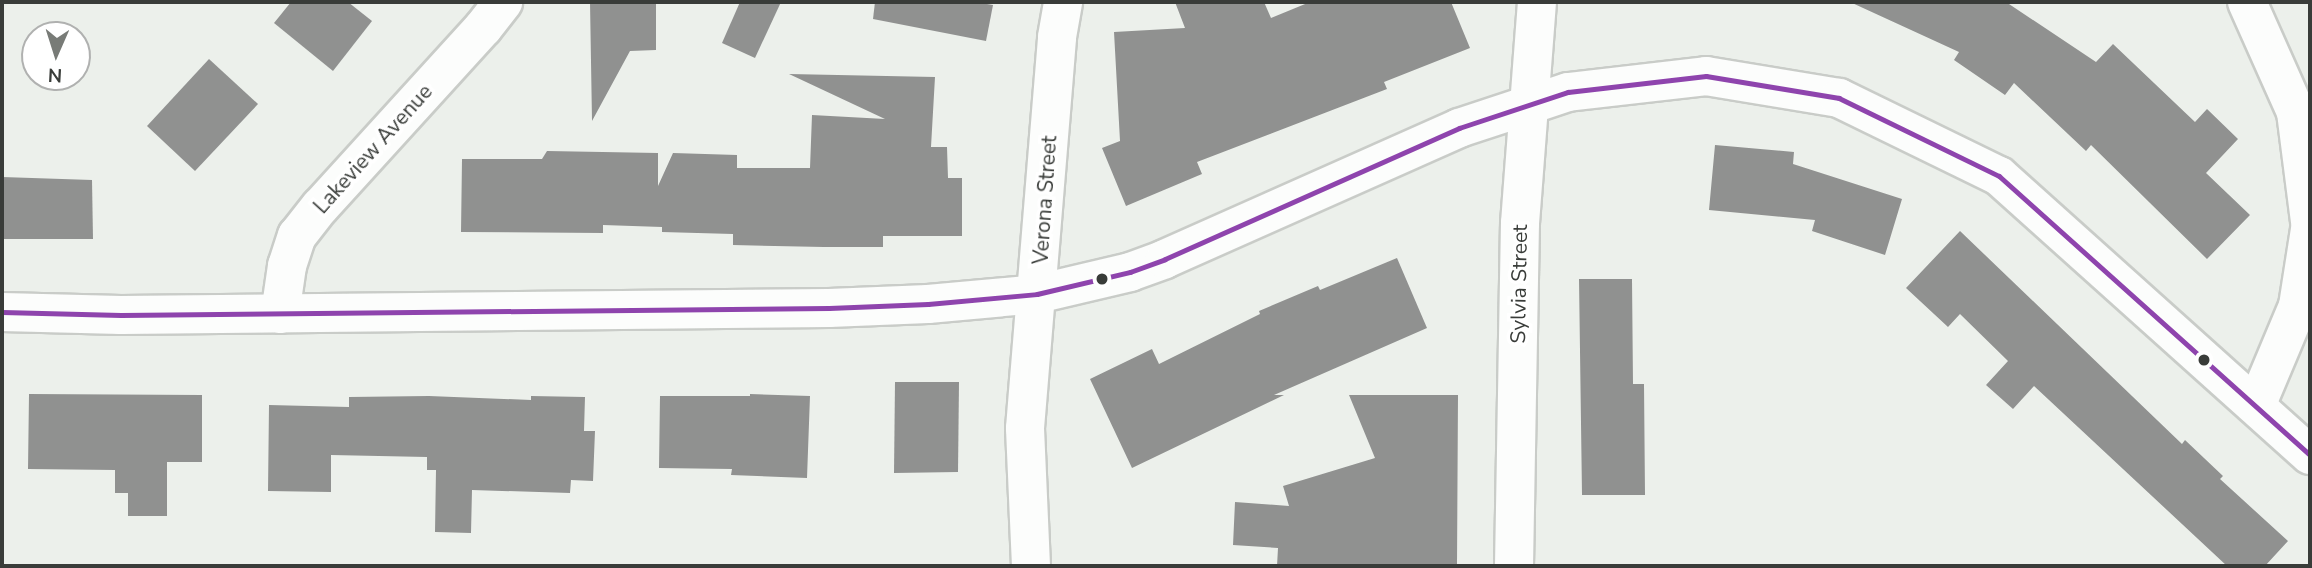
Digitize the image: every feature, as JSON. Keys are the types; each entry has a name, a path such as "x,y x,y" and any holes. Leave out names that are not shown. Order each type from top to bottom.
{"street":[{"name":"Lakeview Avenue","path":"280,314 287,265 297,236 503,2"},
{"name":"Verona Street","path":"1031,566 1025,428 1057,37 1063,2"},
{"name":"Sylvia Street","path":"1514,566 1520,223 1537,2"},
{"path":"2247,2 2296,112 2310,222"},
{"path":"2,312 32,315 280,314 829,308 928,304 1037,294 1130,272 1165,259 1459,128 1568,92 1706,76 1839,98 1999,176 2310,455"},
{"path":"2256,406 2298,306 2310,229"}],"building":[{"path":"291,2 348,2 372,21 333,71 274,23"},
{"path":"590,2 656,2 656,50 630,51 592,121"},
{"path":"740,2 781,2 755,58 722,43"},
{"path":"875,2 975,2 993,5 986,41 873,19"},
{"path":"1175,2 1264,2 1271,18 1310,2 1451,2 1470,48 1384,82 1387,89 1197,162 1202,174 1126,206 1102,148 1120,141 1114,32 1185,28"},
{"path":"1850,2 2006,2 2096,62 2113,44 2195,122 2207,109 2238,139 2206,173 2250,215 2207,259 2091,145 2086,151 2014,83 2005,95 1954,60 1959,52"},
{"path":"209,59 258,104 195,171 147,126"},
{"path":"789,74 935,77 931,147 947,147 948,178 962,178 962,236 883,236 883,247 824,247 733,245 733,234 662,232 662,227 603,225 603,233 461,232 462,159 542,159 547,151 658,153 658,186 673,153 737,155 737,168 810,168 812,115 885,119"},
{"path":"1715,145 1794,152 1793,164 1902,199 1885,255 1812,231 1815,220 1709,210"},
{"path":"2,177 92,180 93,239 2,239"},
{"path":"1960,231 2182,444 2185,440 2223,476 2220,479 2288,541 2265,566 2227,566 2034,386 2013,409 1986,385 2008,361 1960,314 1948,327 1906,288"},
{"path":"1397,258 1427,328 1274,395 1284,395 1132,468 1090,379 1152,349 1159,364 1260,314 1259,311 1318,286 1320,290"},
{"path":"1579,279 1632,279 1633,384 1644,384 1645,495 1582,495"},
{"path":"895,382 959,382 958,472 894,473"},
{"path":"29,394 202,395 202,462 167,462 167,516 128,516 128,493 115,493 115,470 28,469"},
{"path":"1349,395 1458,395 1457,566 1277,566 1278,548 1233,545 1235,502 1289,506 1283,486 1375,458"},
{"path":"429,396 531,400 531,396 585,397 584,431 595,431 593,481 571,480 570,493 472,490 471,533 435,532 436,470 427,470 427,457 331,455 331,492 268,491 269,405 349,407 349,397"},
{"path":"660,396 810,396 807,478 731,475 732,469 659,468"}],"transit line":[{"path":"2,312 121,315 829,308 928,304 1037,294 1130,272 1165,259 1459,128 1568,92 1706,76 1839,98 1999,176 2310,455"}]}
